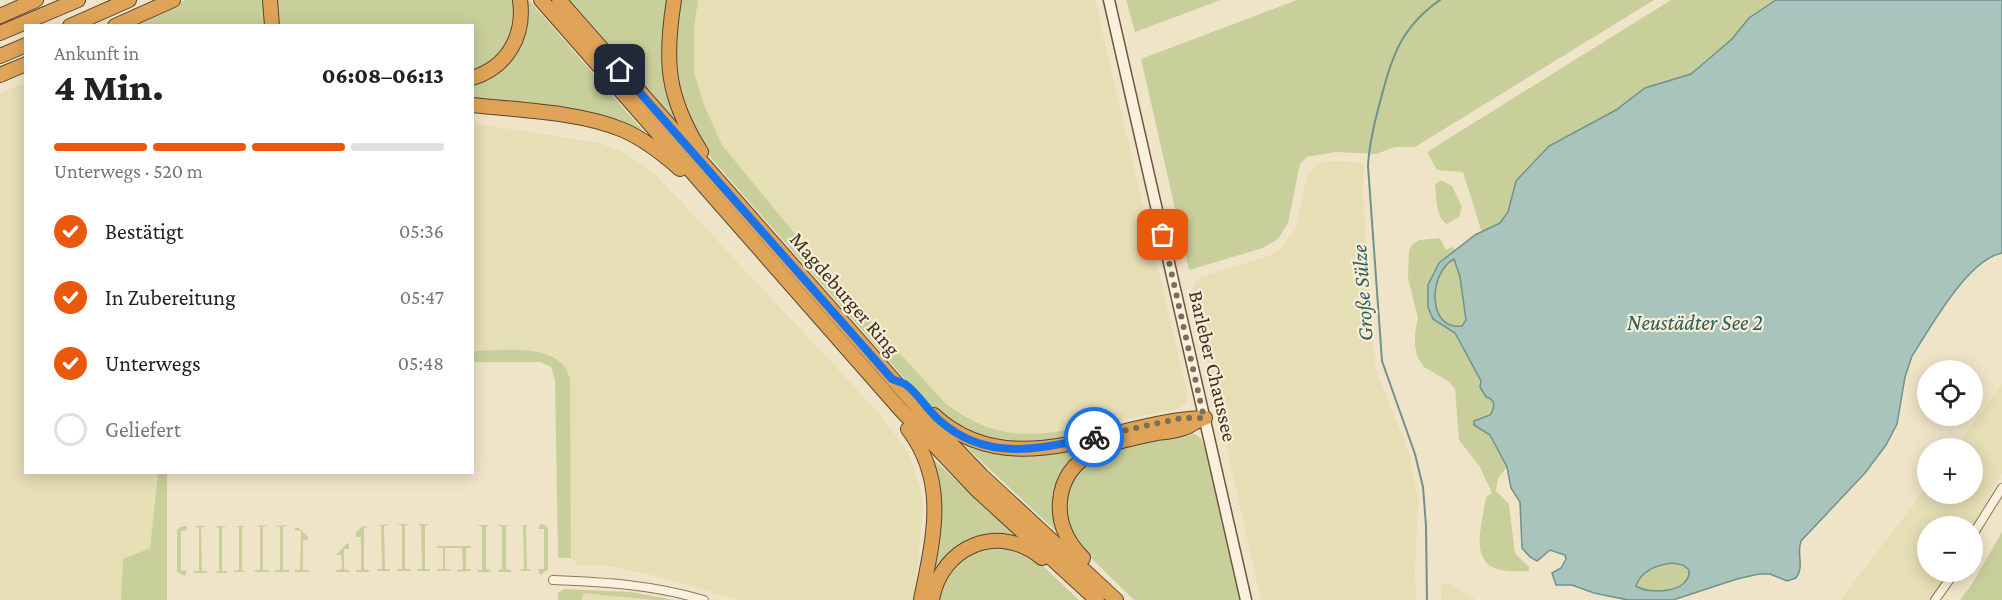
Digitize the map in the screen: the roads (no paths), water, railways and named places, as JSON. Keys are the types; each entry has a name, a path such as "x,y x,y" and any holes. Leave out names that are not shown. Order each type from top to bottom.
{"highway":[{"path":"0,13 19,0"},
{"path":"0,13 36,0"},
{"path":"0,33 78,0"},
{"path":"75,24 129,0"},
{"path":"119,24 173,0"},
{"path":"270,0 272,24"},
{"path":"474,77 496,66 512,47 520,26 520,0"},
{"name":"Magdeburger Ring","path":"541,0 877,384 962,474 1097,600"},
{"name":"Magdeburger Ring","path":"559,0 892,379 982,476 1113,597"},
{"path":"674,0 668,48 675,101 687,129 728,193"},
{"path":"0,56 24,46"},
{"path":"0,75 24,65"},
{"path":"474,105 569,117 615,127 656,150 712,195"},
{"path":"892,379 905,384 931,413 952,430 978,443 999,448 1022,450 1044,448 1182,418 1204,418"},
{"path":"877,384 878,395 909,430 920,447 932,479 935,520 921,600"},
{"path":"1113,597 1109,584 1076,550 1064,530 1060,514 1060,500 1069,474 1082,458 1098,448 1183,428 1204,418"},
{"path":"932,600 938,581 950,562 972,546 993,541 1007,542 1028,549 1068,580 1081,584"}],"street":[{"name":"Barleber Chaussee","path":"1109,0 1246,600"},
{"path":"1983,518 2002,488"},
{"path":"553,580 637,585 704,600"},
{"path":"1935,600 1948,582"}],"water":[{"name":"Neustädter See 2","path":"1776,0 2002,0 2002,253 1989,258 1963,281 1929,329 1912,356 1905,377 1897,424 1886,445 1865,473 1801,541 1800,569 1796,578 1787,581 1770,574 1759,574 1673,600 1628,600 1594,593 1572,585 1556,585 1552,573 1561,568 1566,559 1565,555 1550,550 1537,561 1522,548 1520,502 1511,488 1507,467 1490,435 1474,425 1474,421 1490,415 1494,407 1493,402 1486,397 1480,387 1481,381 1455,333 1433,319 1428,307 1428,285 1439,263 1475,235 1500,223 1508,212 1516,181 1549,146 1616,110 1645,88 1691,74 1732,39 1749,18","holes":["1454,259 1460,277 1466,320 1462,326 1451,325 1442,320 1435,300 1439,276 1445,266","1672,563 1683,565 1689,570 1688,578 1677,588 1650,591 1636,586 1645,573 1660,565"]}],"waterway":[{"name":"Große Sülze","path":"1427,600 1423,487 1415,454 1382,361 1368,166 1374,126 1394,57 1415,21 1440,0"}]}
